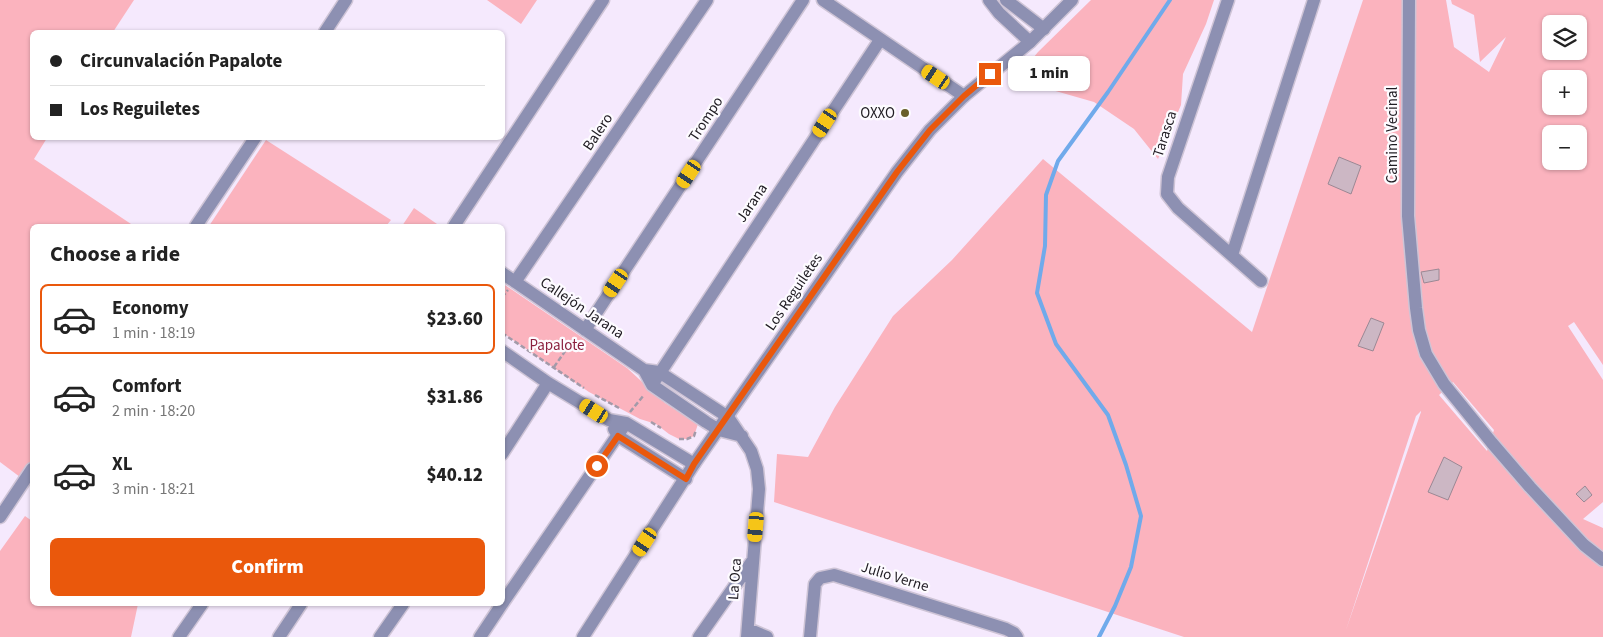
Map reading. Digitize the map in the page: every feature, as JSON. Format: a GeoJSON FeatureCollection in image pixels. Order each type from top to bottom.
{"type":"FeatureCollection","features":[{"type":"Feature","properties":{"kind":"street"},"geometry":{"type":"LineString","coordinates":[[326,30],[346,0]]}},
{"type":"Feature","properties":{"kind":"street"},"geometry":{"type":"LineString","coordinates":[[455,224],[603,0]]}},
{"type":"Feature","properties":{"kind":"street","name":"Balero"},"geometry":{"type":"LineString","coordinates":[[509,285],[707,0]]}},
{"type":"Feature","properties":{"kind":"street","name":"Trompo"},"geometry":{"type":"LineString","coordinates":[[585,330],[803,0]]}},
{"type":"Feature","properties":{"kind":"street"},"geometry":{"type":"LineString","coordinates":[[823,0],[964,96]]}},
{"type":"Feature","properties":{"kind":"street"},"geometry":{"type":"LineString","coordinates":[[989,0],[999,13],[1030,42]]}},
{"type":"Feature","properties":{"kind":"street"},"geometry":{"type":"LineString","coordinates":[[999,13],[1007,0],[1044,29]]}},
{"type":"Feature","properties":{"kind":"street","name":"Los Reguiletes"},"geometry":{"type":"LineString","coordinates":[[584,637],[694,464],[897,172],[930,130],[964,96],[1030,42],[1072,0]]}},
{"type":"Feature","properties":{"kind":"street","name":"Tarasca"},"geometry":{"type":"LineString","coordinates":[[1228,0],[1168,177],[1167,194],[1178,208],[1261,281]]}},
{"type":"Feature","properties":{"kind":"street"},"geometry":{"type":"LineString","coordinates":[[1232,255],[1314,0]]}},
{"type":"Feature","properties":{"kind":"street","name":"Camino Vecinal"},"geometry":{"type":"LineString","coordinates":[[1410,0],[1408,216],[1419,330],[1426,354],[1444,384],[1530,488],[1584,544],[1603,560]]}},
{"type":"Feature","properties":{"kind":"street","name":"Jarana"},"geometry":{"type":"LineString","coordinates":[[652,384],[880,40]]}},
{"type":"Feature","properties":{"kind":"street"},"geometry":{"type":"LineString","coordinates":[[197,224],[254,140]]}},
{"type":"Feature","properties":{"kind":"street","name":"Callejón Jarana"},"geometry":{"type":"LineString","coordinates":[[509,285],[585,330],[644,370],[652,384],[719,430]]}},
{"type":"Feature","properties":{"kind":"street"},"geometry":{"type":"LineString","coordinates":[[505,353],[548,383],[609,420],[618,436],[686,479]]}},
{"type":"Feature","properties":{"kind":"street","name":"Callejón Jarana"},"geometry":{"type":"LineString","coordinates":[[644,370],[659,372],[728,417]]}},
{"type":"Feature","properties":{"kind":"street"},"geometry":{"type":"LineString","coordinates":[[505,449],[548,383]]}},
{"type":"Feature","properties":{"kind":"street","name":"La Oca"},"geometry":{"type":"LineString","coordinates":[[728,417],[751,451],[759,489],[748,633]]}},
{"type":"Feature","properties":{"kind":"street"},"geometry":{"type":"LineString","coordinates":[[609,420],[630,418],[694,464]]}},
{"type":"Feature","properties":{"kind":"street"},"geometry":{"type":"LineString","coordinates":[[505,600],[630,418]]}},
{"type":"Feature","properties":{"kind":"street"},"geometry":{"type":"LineString","coordinates":[[719,430],[742,436]]}},
{"type":"Feature","properties":{"kind":"street"},"geometry":{"type":"LineString","coordinates":[[0,517],[30,472]]}},
{"type":"Feature","properties":{"kind":"street"},"geometry":{"type":"LineString","coordinates":[[699,637],[753,560]]}},
{"type":"Feature","properties":{"kind":"street","name":"Julio Verne"},"geometry":{"type":"LineString","coordinates":[[810,637],[815,584],[826,575],[834,575],[1006,629],[1017,637]]}},
{"type":"Feature","properties":{"kind":"street"},"geometry":{"type":"LineString","coordinates":[[179,637],[201,606]]}},
{"type":"Feature","properties":{"kind":"street"},"geometry":{"type":"LineString","coordinates":[[279,637],[301,606]]}},
{"type":"Feature","properties":{"kind":"street"},"geometry":{"type":"LineString","coordinates":[[380,637],[402,606]]}},
{"type":"Feature","properties":{"kind":"street"},"geometry":{"type":"LineString","coordinates":[[480,637],[501,606]]}},
{"type":"Feature","properties":{"kind":"street"},"geometry":{"type":"LineString","coordinates":[[748,633],[767,637]]}},
{"type":"Feature","properties":{"kind":"path"},"geometry":{"type":"LineString","coordinates":[[548,383],[554,368],[576,334],[585,330]]}},
{"type":"Feature","properties":{"kind":"path"},"geometry":{"type":"LineString","coordinates":[[505,335],[630,418],[652,384]]}},
{"type":"Feature","properties":{"kind":"path"},"geometry":{"type":"LineString","coordinates":[[648,421],[662,429]]}},
{"type":"Feature","properties":{"kind":"path"},"geometry":{"type":"LineString","coordinates":[[674,437],[687,439],[694,436],[698,424]]}},
{"type":"Feature","properties":{"kind":"green space"},"geometry":{"type":"Polygon","coordinates":[[[0,0],[134,0],[114,30],[30,30],[30,140],[46,140],[34,159],[131,224],[30,224],[30,484],[0,462],[0,0]]]}},
{"type":"Feature","properties":{"kind":"green space"},"geometry":{"type":"Polygon","coordinates":[[[487,0],[537,0],[521,24],[487,0]]]}},
{"type":"Feature","properties":{"kind":"green space"},"geometry":{"type":"Polygon","coordinates":[[[1091,0],[1214,0],[1206,24],[1183,74],[1181,105],[1158,159],[1134,129],[1094,102],[1031,84],[1019,75],[1038,52],[1091,0]]]}},
{"type":"Feature","properties":{"kind":"green space"},"geometry":{"type":"Polygon","coordinates":[[[1363,0],[1446,0],[1454,47],[1489,72],[1506,37],[1480,62],[1474,15],[1452,4],[1451,0],[1603,0],[1603,365],[1574,322],[1568,326],[1603,380],[1603,502],[1583,519],[1603,528],[1603,637],[1184,637],[774,502],[777,454],[808,457],[835,407],[893,316],[952,260],[1043,159],[1252,332],[1363,0]],[[1453,382],[1439,395],[1487,451],[1494,430],[1453,382]],[[1421,411],[1416,416],[1346,630],[1421,411]]]}},
{"type":"Feature","properties":{"kind":"green space"},"geometry":{"type":"Polygon","coordinates":[[[266,140],[391,220],[388,224],[210,224],[266,140]]]}},
{"type":"Feature","properties":{"kind":"green space"},"geometry":{"type":"Polygon","coordinates":[[[414,208],[437,224],[403,224],[414,208]]]}},
{"type":"Feature","properties":{"kind":"green space","name":"Papalote"},"geometry":{"type":"Polygon","coordinates":[[[505,285],[627,368],[665,403],[698,424],[694,436],[687,439],[679,439],[656,424],[640,419],[589,392],[505,334],[505,285]]]}},
{"type":"Feature","properties":{"kind":"green space"},"geometry":{"type":"Polygon","coordinates":[[[25,516],[30,520],[30,606],[138,606],[131,637],[0,637],[0,551],[25,516]]]}},
{"type":"Feature","properties":{"kind":"building"},"geometry":{"type":"Polygon","coordinates":[[[1339,157],[1361,166],[1351,194],[1328,184],[1339,157]]]}},
{"type":"Feature","properties":{"kind":"building"},"geometry":{"type":"Polygon","coordinates":[[[1439,269],[1439,280],[1424,283],[1421,272],[1439,269]]]}},
{"type":"Feature","properties":{"kind":"building"},"geometry":{"type":"Polygon","coordinates":[[[1371,318],[1384,323],[1373,351],[1358,346],[1371,318]]]}},
{"type":"Feature","properties":{"kind":"building"},"geometry":{"type":"Polygon","coordinates":[[[1444,457],[1462,467],[1448,500],[1428,492],[1444,457]]]}},
{"type":"Feature","properties":{"kind":"building"},"geometry":{"type":"Polygon","coordinates":[[[1585,486],[1592,495],[1584,502],[1576,494],[1585,486]]]}},
{"type":"Feature","properties":{"kind":"waterway"},"geometry":{"type":"LineString","coordinates":[[1099,637],[1115,606],[1131,567],[1141,516],[1126,465],[1108,415],[1056,344],[1037,293],[1045,246],[1046,195],[1058,161],[1108,92],[1170,0]]}},
{"type":"Feature","properties":{"kind":"place","name":"OXXO"},"geometry":{"type":"Point","coordinates":[905,113]}},
{"type":"Feature","properties":{"kind":"route"},"geometry":{"type":"LineString","coordinates":[[597,466],[618,436],[686,479],[694,464],[897,172],[930,130],[964,96],[990,74]]}}]}
